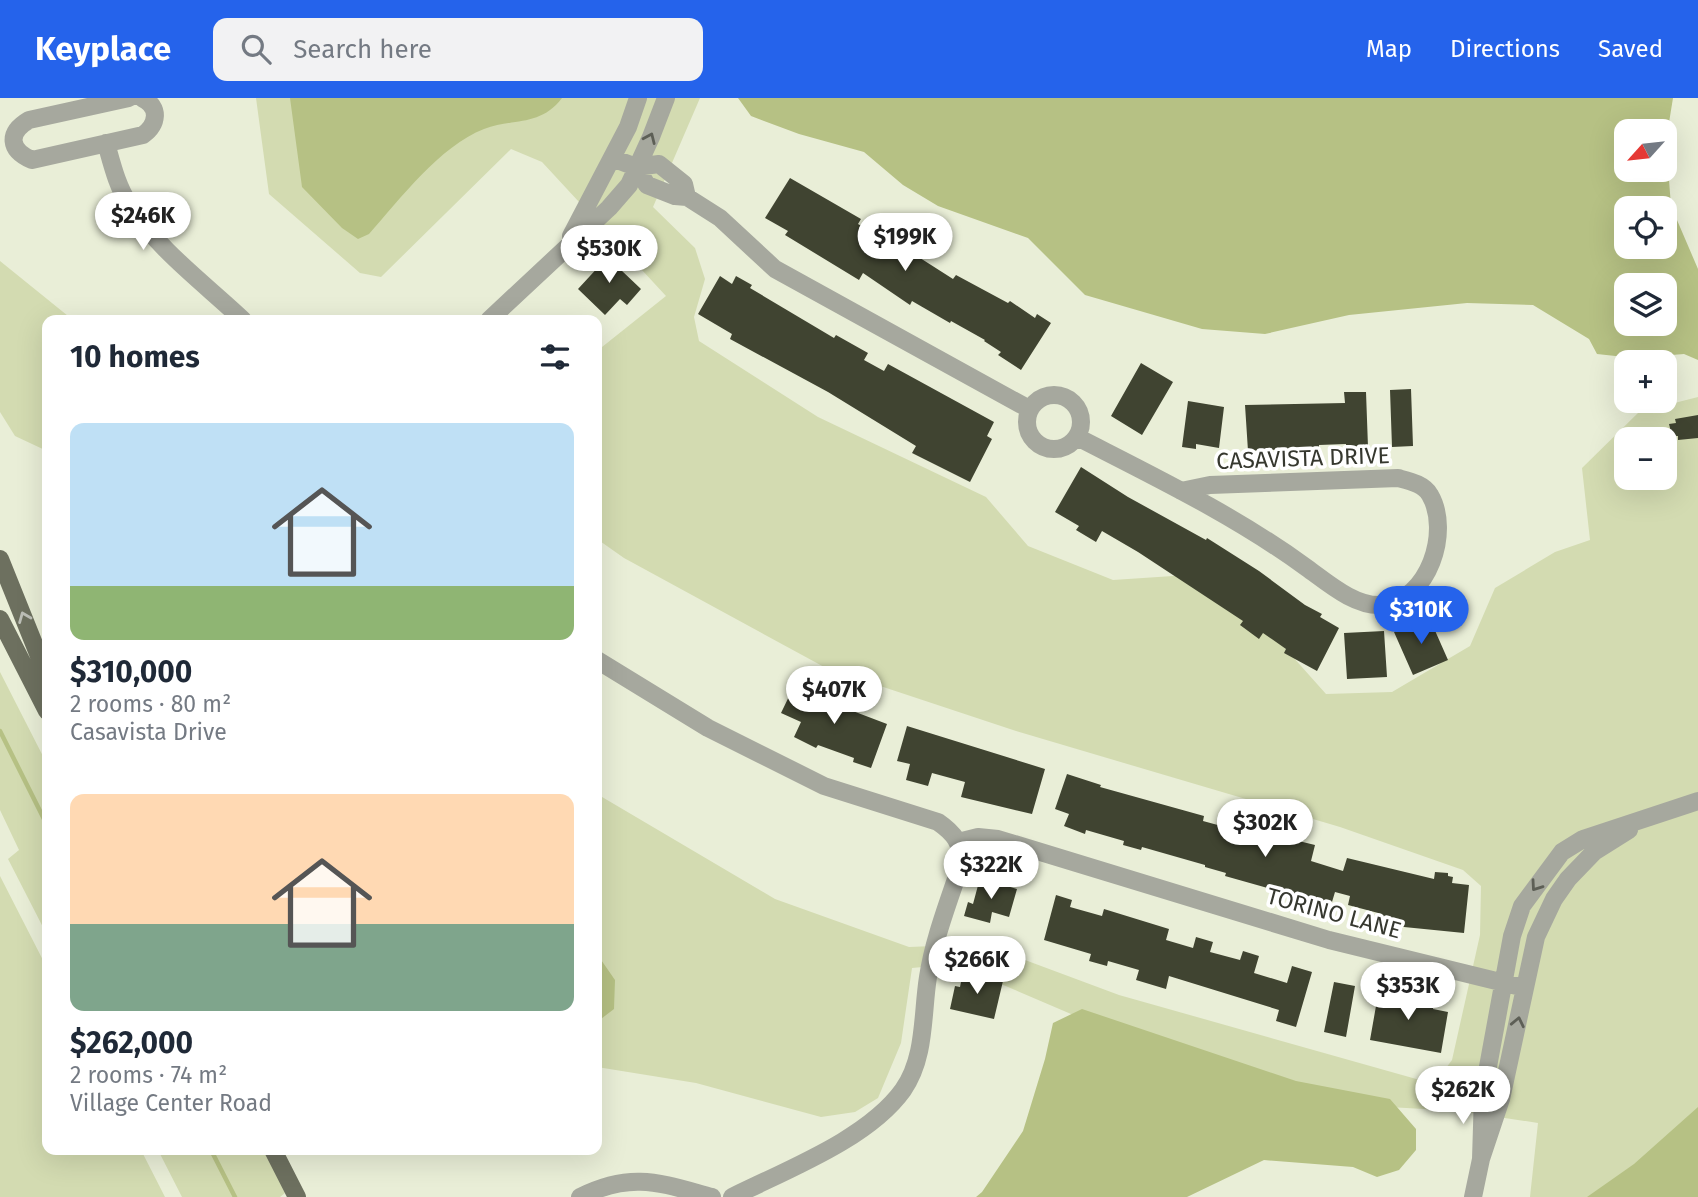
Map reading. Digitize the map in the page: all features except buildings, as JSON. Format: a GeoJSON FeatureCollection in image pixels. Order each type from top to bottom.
{"type":"FeatureCollection","features":[{"type":"Feature","properties":{"kind":"main road"},"geometry":{"type":"LineString","coordinates":[[0,559],[42,664]]}},
{"type":"Feature","properties":{"kind":"main road"},"geometry":{"type":"LineString","coordinates":[[0,619],[42,701]]}},
{"type":"Feature","properties":{"kind":"main road"},"geometry":{"type":"LineString","coordinates":[[276,1155],[297,1197]]}},
{"type":"Feature","properties":{"kind":"street"},"geometry":{"type":"LineString","coordinates":[[129,98],[29,120],[19,125],[13,133],[14,145],[20,155],[32,160],[143,135],[151,129],[156,119],[149,101],[142,98]]}},
{"type":"Feature","properties":{"kind":"street"},"geometry":{"type":"LineString","coordinates":[[564,248],[628,127],[638,98]]}},
{"type":"Feature","properties":{"kind":"street"},"geometry":{"type":"LineString","coordinates":[[494,315],[610,208],[628,185],[666,98]]}},
{"type":"Feature","properties":{"kind":"street"},"geometry":{"type":"LineString","coordinates":[[106,144],[115,176],[129,204],[157,239],[238,315]]}},
{"type":"Feature","properties":{"kind":"street"},"geometry":{"type":"LineString","coordinates":[[612,158],[636,167],[647,185],[675,196],[687,197],[720,218],[775,269],[1030,409]]}},
{"type":"Feature","properties":{"kind":"street"},"geometry":{"type":"LineString","coordinates":[[1060,395],[1068,398],[1080,411],[1082,420],[1077,437],[1070,444],[1053,449],[1036,443],[1027,427],[1030,409],[1042,397],[1060,395]]}},
{"type":"Feature","properties":{"kind":"street","name":"CASAVISTA DRIVE"},"geometry":{"type":"LineString","coordinates":[[1077,437],[1181,491],[1287,553],[1343,593],[1381,605],[1395,601],[1415,589],[1429,572],[1437,546],[1436,517],[1430,494],[1417,484],[1398,478],[1210,485],[1181,491]]}},
{"type":"Feature","properties":{"kind":"street"},"geometry":{"type":"LineString","coordinates":[[602,663],[720,733],[824,786],[937,822],[953,832],[962,849],[961,864],[933,953],[917,1063],[903,1090],[882,1112],[852,1136],[733,1197]]}},
{"type":"Feature","properties":{"kind":"street"},"geometry":{"type":"LineString","coordinates":[[1473,1197],[1480,1159],[1483,1094],[1512,936],[1522,906],[1562,852],[1583,839],[1698,801]]}},
{"type":"Feature","properties":{"kind":"street"},"geometry":{"type":"LineString","coordinates":[[1480,1159],[1501,1099],[1536,937],[1554,899],[1568,879],[1594,852],[1653,814]]}},
{"type":"Feature","properties":{"kind":"street","name":"TORINO LANE"},"geometry":{"type":"LineString","coordinates":[[958,842],[978,837],[998,839],[1329,940],[1525,988]]}},
{"type":"Feature","properties":{"kind":"street"},"geometry":{"type":"LineString","coordinates":[[580,1197],[617,1183],[645,1180],[712,1197]]}},
{"type":"Feature","properties":{"kind":"shaded area"},"geometry":{"type":"Polygon","coordinates":[[[256,98],[700,98],[653,207],[695,248],[705,279],[694,317],[699,341],[818,417],[986,497],[1028,546],[1113,580],[1218,573],[1326,694],[1392,692],[1470,646],[1495,588],[1555,552],[1590,540],[1582,468],[1614,437],[1614,490],[1677,490],[1677,427],[1624,427],[1638,413],[1677,413],[1677,402],[1698,397],[1698,1197],[1530,1197],[1538,1123],[1459,1111],[1318,1103],[1220,1060],[1071,1014],[954,964],[912,968],[901,1043],[878,1098],[855,1112],[821,1117],[696,1083],[602,1068],[602,797],[775,899],[909,947],[958,945],[1025,960],[1119,995],[1434,1084],[1452,1060],[1480,935],[1481,886],[1463,870],[1340,827],[1016,731],[826,668],[624,558],[602,543],[602,347],[666,296],[542,162],[511,149],[381,277],[360,273],[269,194],[256,98]]]}},
{"type":"Feature","properties":{"kind":"shaded area"},"geometry":{"type":"Polygon","coordinates":[[[290,98],[562,98],[545,114],[484,129],[452,148],[436,160],[407,190],[369,234],[358,239],[342,228],[302,187],[290,98]]]}},
{"type":"Feature","properties":{"kind":"shaded area"},"geometry":{"type":"Polygon","coordinates":[[[738,98],[1673,98],[1670,119],[1614,119],[1614,182],[1669,182],[1670,196],[1614,196],[1614,259],[1677,259],[1677,220],[1698,269],[1698,360],[1684,354],[1677,355],[1677,350],[1614,350],[1614,356],[1597,354],[1589,339],[1533,305],[1467,303],[1349,315],[1265,334],[1202,329],[1085,295],[1028,238],[938,206],[903,185],[864,152],[799,134],[751,116],[738,98]]]}},
{"type":"Feature","properties":{"kind":"shaded area"},"geometry":{"type":"Polygon","coordinates":[[[0,261],[67,315],[42,315],[42,449],[15,436],[0,412],[0,261]]]}},
{"type":"Feature","properties":{"kind":"shaded area"},"geometry":{"type":"Polygon","coordinates":[[[0,672],[42,754],[42,925],[8,859],[19,850],[0,810],[0,672]]]}},
{"type":"Feature","properties":{"kind":"shaded area"},"geometry":{"type":"Polygon","coordinates":[[[0,876],[42,958],[42,1155],[144,1155],[165,1197],[0,1197],[0,876]]]}},
{"type":"Feature","properties":{"kind":"shaded area"},"geometry":{"type":"Polygon","coordinates":[[[602,961],[615,980],[614,1009],[602,1018],[602,961]]]}},
{"type":"Feature","properties":{"kind":"shaded area"},"geometry":{"type":"Polygon","coordinates":[[[1082,1009],[1296,1081],[1390,1099],[1416,1129],[1416,1150],[1399,1170],[1377,1177],[1353,1167],[1264,1160],[1187,1197],[976,1197],[1023,1131],[1053,1023],[1082,1009]]]}},
{"type":"Feature","properties":{"kind":"shaded area"},"geometry":{"type":"Polygon","coordinates":[[[1698,1107],[1698,1197],[1587,1197],[1634,1164],[1698,1107]]]}},
{"type":"Feature","properties":{"kind":"shaded area"},"geometry":{"type":"Polygon","coordinates":[[[161,1155],[266,1155],[285,1193],[280,1197],[182,1197],[161,1155]]]}},
{"type":"Feature","properties":{"kind":"waterway"},"geometry":{"type":"LineString","coordinates":[[0,731],[42,815]]}},
{"type":"Feature","properties":{"kind":"waterway"},"geometry":{"type":"LineString","coordinates":[[214,1155],[235,1197]]}}]}
